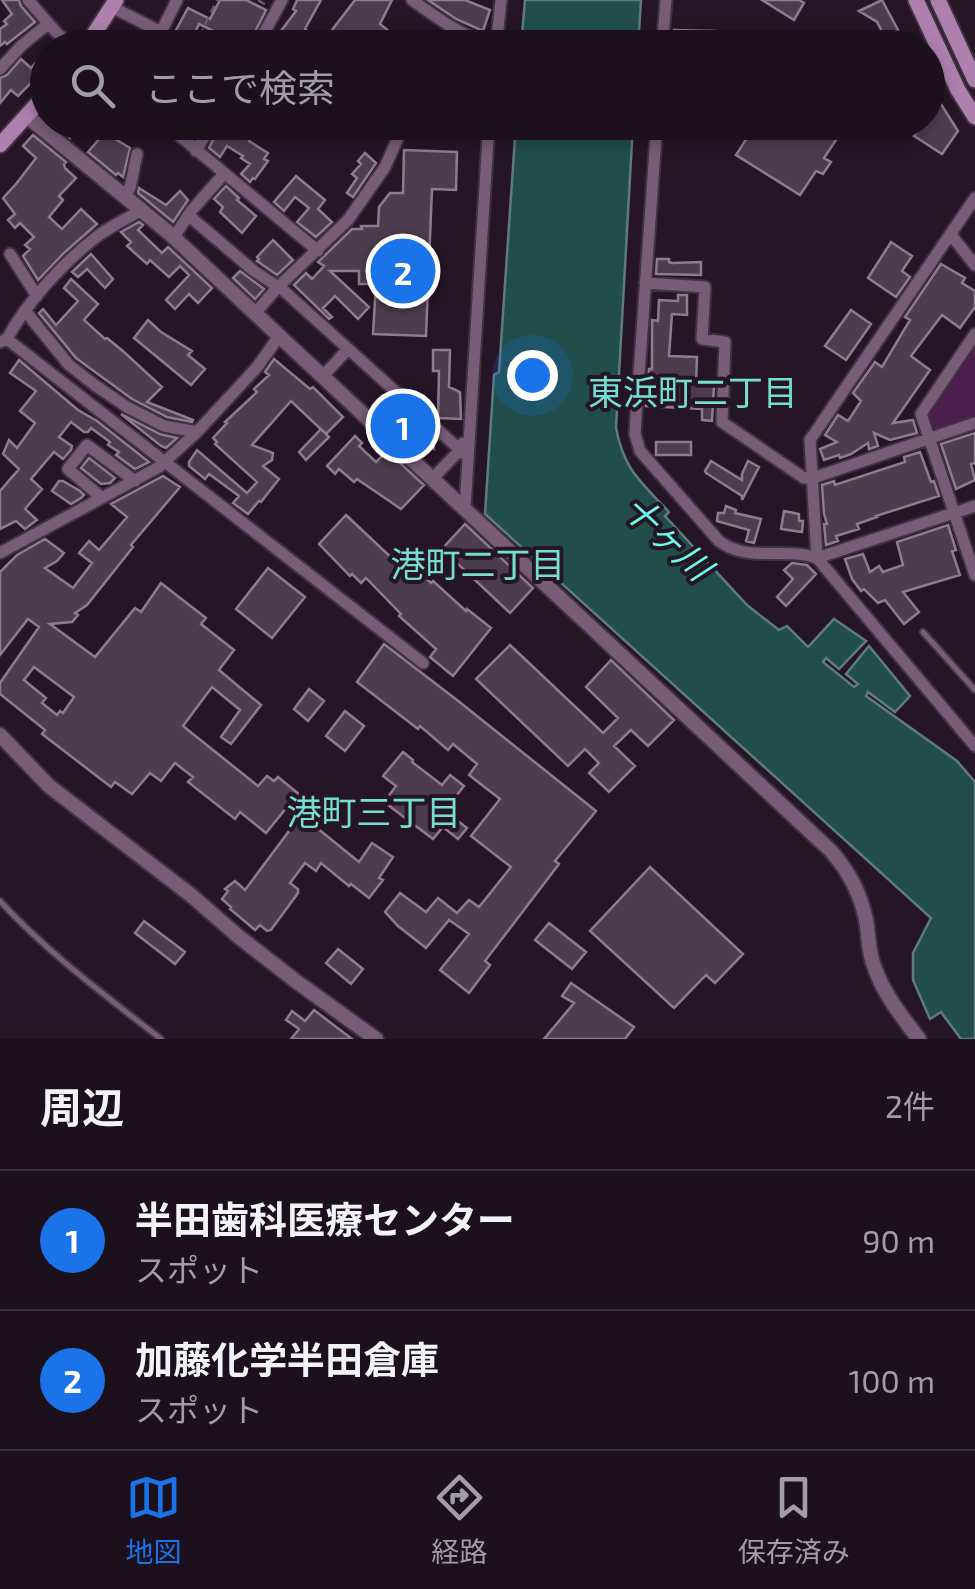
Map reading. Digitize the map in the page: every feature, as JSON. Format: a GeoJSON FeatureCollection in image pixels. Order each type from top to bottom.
{"type":"FeatureCollection","features":[{"type":"Feature","properties":{"kind":"main road"},"geometry":{"type":"LineString","coordinates":[[916,0],[930,30]]}},
{"type":"Feature","properties":{"kind":"main road"},"geometry":{"type":"LineString","coordinates":[[938,0],[975,80]]}},
{"type":"Feature","properties":{"kind":"main road"},"geometry":{"type":"LineString","coordinates":[[97,30],[114,4]]}},
{"type":"Feature","properties":{"kind":"main road"},"geometry":{"type":"LineString","coordinates":[[945,62],[975,117]]}},
{"type":"Feature","properties":{"kind":"main road"},"geometry":{"type":"LineString","coordinates":[[0,145],[30,114]]}},
{"type":"Feature","properties":{"kind":"street"},"geometry":{"type":"LineString","coordinates":[[28,0],[54,30]]}},
{"type":"Feature","properties":{"kind":"street"},"geometry":{"type":"LineString","coordinates":[[162,30],[178,0]]}},
{"type":"Feature","properties":{"kind":"street"},"geometry":{"type":"LineString","coordinates":[[266,30],[282,0]]}},
{"type":"Feature","properties":{"kind":"street"},"geometry":{"type":"LineString","coordinates":[[412,0],[459,30]]}},
{"type":"Feature","properties":{"kind":"street"},"geometry":{"type":"LineString","coordinates":[[497,30],[500,0]]}},
{"type":"Feature","properties":{"kind":"street"},"geometry":{"type":"LineString","coordinates":[[664,30],[666,0]]}},
{"type":"Feature","properties":{"kind":"street"},"geometry":{"type":"LineString","coordinates":[[114,4],[158,30]]}},
{"type":"Feature","properties":{"kind":"street"},"geometry":{"type":"LineString","coordinates":[[41,30],[48,24]]}},
{"type":"Feature","properties":{"kind":"street"},"geometry":{"type":"LineString","coordinates":[[0,69],[30,39]]}},
{"type":"Feature","properties":{"kind":"street"},"geometry":{"type":"LineString","coordinates":[[57,140],[174,237],[832,850],[860,895],[875,972],[919,1039]]}},
{"type":"Feature","properties":{"kind":"street"},"geometry":{"type":"LineString","coordinates":[[183,140],[318,251]]}},
{"type":"Feature","properties":{"kind":"street"},"geometry":{"type":"LineString","coordinates":[[196,151],[202,140]]}},
{"type":"Feature","properties":{"kind":"street"},"geometry":{"type":"LineString","coordinates":[[255,313],[348,220],[385,167],[397,140]]}},
{"type":"Feature","properties":{"kind":"street"},"geometry":{"type":"LineString","coordinates":[[465,508],[464,454],[470,426],[488,140]]}},
{"type":"Feature","properties":{"kind":"street"},"geometry":{"type":"LineString","coordinates":[[656,140],[636,416],[640,451],[730,549],[816,558],[975,746]]}},
{"type":"Feature","properties":{"kind":"street"},"geometry":{"type":"LineString","coordinates":[[123,194],[130,188],[137,154]]}},
{"type":"Feature","properties":{"kind":"street"},"geometry":{"type":"LineString","coordinates":[[174,237],[188,214],[224,174]]}},
{"type":"Feature","properties":{"kind":"street"},"geometry":{"type":"LineString","coordinates":[[816,558],[810,440],[975,198]]}},
{"type":"Feature","properties":{"kind":"street"},"geometry":{"type":"LineString","coordinates":[[142,210],[95,238],[37,296],[4,340],[167,461],[423,663]]}},
{"type":"Feature","properties":{"kind":"street"},"geometry":{"type":"LineString","coordinates":[[188,214],[254,271],[278,286],[464,454]]}},
{"type":"Feature","properties":{"kind":"street"},"geometry":{"type":"LineString","coordinates":[[951,235],[975,265]]}},
{"type":"Feature","properties":{"kind":"street"},"geometry":{"type":"LineString","coordinates":[[10,254],[37,296]]}},
{"type":"Feature","properties":{"kind":"street"},"geometry":{"type":"LineString","coordinates":[[645,283],[705,287],[702,339],[725,342],[722,422],[804,478],[975,423]]}},
{"type":"Feature","properties":{"kind":"street"},"geometry":{"type":"LineString","coordinates":[[26,312],[69,365],[96,386],[164,426],[197,432]]}},
{"type":"Feature","properties":{"kind":"street"},"geometry":{"type":"LineString","coordinates":[[975,334],[921,414],[975,575]]}},
{"type":"Feature","properties":{"kind":"street"},"geometry":{"type":"LineString","coordinates":[[0,552],[167,461],[258,366],[279,336]]}},
{"type":"Feature","properties":{"kind":"street"},"geometry":{"type":"LineString","coordinates":[[323,376],[348,349]]}},
{"type":"Feature","properties":{"kind":"street"},"geometry":{"type":"LineString","coordinates":[[102,498],[68,469],[87,444],[135,480]]}},
{"type":"Feature","properties":{"kind":"street"},"geometry":{"type":"LineString","coordinates":[[433,478],[464,454]]}},
{"type":"Feature","properties":{"kind":"street"},"geometry":{"type":"LineString","coordinates":[[816,558],[975,506]]}},
{"type":"Feature","properties":{"kind":"street"},"geometry":{"type":"LineString","coordinates":[[0,735],[48,786],[297,982],[376,1039]]}},
{"type":"Feature","properties":{"kind":"lane"},"geometry":{"type":"LineString","coordinates":[[923,632],[975,690]]}},
{"type":"Feature","properties":{"kind":"lane"},"geometry":{"type":"LineString","coordinates":[[0,901],[24,927],[161,1039]]}},
{"type":"Feature","properties":{"kind":"path"},"geometry":{"type":"LineString","coordinates":[[203,30],[218,0]]}},
{"type":"Feature","properties":{"kind":"shaded area"},"geometry":{"type":"Polygon","coordinates":[[[975,344],[975,419],[936,432],[931,429],[928,411],[975,344]]]}},
{"type":"Feature","properties":{"kind":"water"},"geometry":{"type":"Polygon","coordinates":[[[525,0],[641,0],[639,30],[522,30],[525,0]]]}},
{"type":"Feature","properties":{"kind":"water","name":"十ヶ川"},"geometry":{"type":"Polygon","coordinates":[[[515,140],[632,140],[616,428],[624,455],[635,474],[669,512],[665,516],[747,605],[779,630],[787,626],[808,647],[834,619],[866,641],[839,669],[826,658],[823,662],[854,687],[858,684],[846,674],[869,646],[910,696],[895,712],[868,692],[866,696],[957,761],[975,782],[975,1039],[961,1039],[941,1012],[930,1019],[913,980],[913,953],[931,918],[485,514],[494,375],[499,372],[515,140]]]}},
{"type":"Feature","properties":{"kind":"building"},"geometry":{"type":"Polygon","coordinates":[[[2,0],[19,0],[35,22],[0,46],[0,29],[12,14],[2,0]]]}},
{"type":"Feature","properties":{"kind":"building"},"geometry":{"type":"Polygon","coordinates":[[[220,0],[246,0],[266,10],[256,30],[211,30],[199,24],[196,30],[176,30],[188,8],[210,19],[220,0]]]}},
{"type":"Feature","properties":{"kind":"building"},"geometry":{"type":"Polygon","coordinates":[[[297,0],[321,0],[306,30],[282,30],[296,11],[293,9],[297,0]]]}},
{"type":"Feature","properties":{"kind":"building"},"geometry":{"type":"Polygon","coordinates":[[[355,0],[392,0],[380,24],[388,30],[332,30],[355,0]]]}},
{"type":"Feature","properties":{"kind":"building"},"geometry":{"type":"Polygon","coordinates":[[[428,0],[465,0],[490,10],[483,30],[456,19],[428,0]]]}},
{"type":"Feature","properties":{"kind":"building"},"geometry":{"type":"Polygon","coordinates":[[[762,0],[799,0],[804,3],[794,20],[762,0]]]}},
{"type":"Feature","properties":{"kind":"building"},"geometry":{"type":"Polygon","coordinates":[[[882,0],[898,30],[881,30],[877,22],[859,11],[882,0]]]}},
{"type":"Feature","properties":{"kind":"building"},"geometry":{"type":"Polygon","coordinates":[[[21,59],[30,67],[30,84],[18,96],[11,90],[0,103],[0,78],[21,59]]]}},
{"type":"Feature","properties":{"kind":"building"},"geometry":{"type":"Polygon","coordinates":[[[945,110],[958,131],[942,154],[920,140],[945,140],[945,110]]]}},
{"type":"Feature","properties":{"kind":"building"},"geometry":{"type":"Polygon","coordinates":[[[30,138],[39,140],[66,162],[65,168],[76,178],[59,196],[63,200],[49,217],[62,229],[81,209],[97,224],[38,280],[23,256],[30,249],[25,245],[34,237],[20,223],[15,228],[8,220],[15,214],[3,198],[36,158],[23,146],[30,138]]]}},
{"type":"Feature","properties":{"kind":"building"},"geometry":{"type":"Polygon","coordinates":[[[98,140],[117,140],[130,148],[123,177],[116,175],[88,152],[98,140]]]}},
{"type":"Feature","properties":{"kind":"building"},"geometry":{"type":"Polygon","coordinates":[[[213,140],[250,140],[268,153],[264,159],[268,161],[250,182],[241,174],[250,164],[243,156],[227,146],[220,157],[209,148],[213,140]]]}},
{"type":"Feature","properties":{"kind":"building"},"geometry":{"type":"Polygon","coordinates":[[[746,140],[836,140],[824,158],[831,162],[823,174],[816,171],[800,195],[736,155],[746,140]]]}},
{"type":"Feature","properties":{"kind":"building"},"geometry":{"type":"Polygon","coordinates":[[[404,150],[457,152],[456,190],[432,189],[426,336],[373,334],[376,284],[359,284],[359,271],[330,271],[369,307],[358,319],[335,296],[323,308],[332,317],[329,319],[294,285],[306,273],[312,279],[324,266],[318,262],[352,229],[378,226],[379,207],[390,193],[403,193],[404,150]]]}},
{"type":"Feature","properties":{"kind":"building"},"geometry":{"type":"Polygon","coordinates":[[[365,153],[376,163],[353,197],[347,193],[357,178],[352,174],[365,153]]]}},
{"type":"Feature","properties":{"kind":"building"},"geometry":{"type":"Polygon","coordinates":[[[296,176],[325,200],[318,209],[332,222],[316,237],[297,222],[309,208],[295,197],[284,211],[274,202],[296,176]]]}},
{"type":"Feature","properties":{"kind":"building"},"geometry":{"type":"Polygon","coordinates":[[[226,186],[256,216],[242,233],[220,212],[223,207],[214,199],[226,186]]]}},
{"type":"Feature","properties":{"kind":"building"},"geometry":{"type":"Polygon","coordinates":[[[139,188],[166,205],[180,191],[188,200],[173,222],[138,193],[139,188]]]}},
{"type":"Feature","properties":{"kind":"building"},"geometry":{"type":"Polygon","coordinates":[[[139,222],[143,225],[138,230],[162,253],[168,247],[212,288],[198,303],[189,294],[175,309],[166,300],[189,275],[180,266],[169,277],[127,246],[131,242],[121,232],[139,222]]]}},
{"type":"Feature","properties":{"kind":"building"},"geometry":{"type":"Polygon","coordinates":[[[273,240],[293,260],[277,275],[257,261],[273,240]]]}},
{"type":"Feature","properties":{"kind":"building"},"geometry":{"type":"Polygon","coordinates":[[[891,242],[912,256],[902,271],[910,277],[896,297],[868,278],[891,242]]]}},
{"type":"Feature","properties":{"kind":"building"},"geometry":{"type":"Polygon","coordinates":[[[91,254],[113,279],[105,288],[87,269],[78,277],[72,272],[91,254]]]}},
{"type":"Feature","properties":{"kind":"building"},"geometry":{"type":"Polygon","coordinates":[[[657,259],[701,262],[701,275],[656,274],[657,259]]]}},
{"type":"Feature","properties":{"kind":"building"},"geometry":{"type":"Polygon","coordinates":[[[941,264],[965,278],[962,283],[975,291],[975,307],[960,328],[942,315],[911,356],[930,370],[893,423],[913,420],[917,433],[890,440],[874,433],[878,446],[869,449],[868,443],[851,454],[824,460],[820,449],[837,442],[825,435],[838,415],[848,421],[861,401],[853,393],[875,362],[882,367],[910,320],[905,317],[941,264]]]}},
{"type":"Feature","properties":{"kind":"building"},"geometry":{"type":"Polygon","coordinates":[[[240,271],[264,289],[255,299],[233,278],[240,271]]]}},
{"type":"Feature","properties":{"kind":"building"},"geometry":{"type":"Polygon","coordinates":[[[71,279],[98,304],[84,320],[162,387],[147,402],[192,422],[167,417],[132,399],[76,358],[39,313],[43,309],[56,325],[78,301],[64,288],[71,279]]]}},
{"type":"Feature","properties":{"kind":"building"},"geometry":{"type":"Polygon","coordinates":[[[678,295],[687,295],[687,315],[672,314],[669,356],[697,357],[696,384],[714,385],[712,421],[702,420],[702,409],[646,406],[652,369],[652,320],[658,321],[659,300],[678,301],[678,295]]]}},
{"type":"Feature","properties":{"kind":"building"},"geometry":{"type":"Polygon","coordinates":[[[851,310],[871,324],[846,360],[825,346],[851,310]]]}},
{"type":"Feature","properties":{"kind":"building"},"geometry":{"type":"Polygon","coordinates":[[[148,320],[192,351],[188,355],[205,369],[191,385],[134,338],[148,320]]]}},
{"type":"Feature","properties":{"kind":"building"},"geometry":{"type":"Polygon","coordinates":[[[433,350],[450,350],[449,387],[460,392],[461,419],[438,418],[439,371],[433,371],[433,350]]]}},
{"type":"Feature","properties":{"kind":"building"},"geometry":{"type":"Polygon","coordinates":[[[274,359],[310,389],[313,387],[343,417],[326,434],[291,401],[252,445],[273,453],[272,460],[263,466],[279,479],[248,514],[233,503],[239,496],[209,474],[205,479],[189,462],[197,450],[247,493],[257,482],[213,438],[257,392],[254,389],[269,375],[265,372],[274,359]]]}},
{"type":"Feature","properties":{"kind":"building"},"geometry":{"type":"Polygon","coordinates":[[[19,360],[149,462],[135,469],[91,428],[84,432],[71,422],[59,437],[72,446],[71,450],[63,459],[54,452],[31,479],[42,489],[25,509],[37,520],[25,529],[16,521],[0,529],[0,491],[19,469],[3,454],[9,440],[17,448],[35,423],[20,411],[36,391],[10,373],[19,360]]]}},
{"type":"Feature","properties":{"kind":"building"},"geometry":{"type":"Polygon","coordinates":[[[388,407],[433,443],[434,449],[426,449],[410,434],[407,438],[381,416],[388,407]]]}},
{"type":"Feature","properties":{"kind":"building"},"geometry":{"type":"Polygon","coordinates":[[[121,414],[160,434],[177,438],[166,448],[161,446],[121,414]]]}},
{"type":"Feature","properties":{"kind":"building"},"geometry":{"type":"Polygon","coordinates":[[[321,429],[329,437],[306,460],[299,452],[321,429]]]}},
{"type":"Feature","properties":{"kind":"building"},"geometry":{"type":"Polygon","coordinates":[[[975,433],[975,463],[971,464],[975,480],[956,489],[941,444],[975,433]]]}},
{"type":"Feature","properties":{"kind":"building"},"geometry":{"type":"Polygon","coordinates":[[[355,436],[362,443],[359,446],[376,462],[387,451],[424,485],[401,509],[357,479],[354,482],[339,469],[335,474],[327,466],[355,436]]]}},
{"type":"Feature","properties":{"kind":"building"},"geometry":{"type":"Polygon","coordinates":[[[656,442],[691,442],[691,455],[656,455],[656,442]]]}},
{"type":"Feature","properties":{"kind":"building"},"geometry":{"type":"Polygon","coordinates":[[[920,452],[939,496],[857,524],[859,529],[836,536],[838,541],[826,545],[822,485],[834,481],[835,485],[905,462],[904,457],[920,452]]]}},
{"type":"Feature","properties":{"kind":"building"},"geometry":{"type":"Polygon","coordinates":[[[89,458],[115,478],[101,484],[81,468],[89,458]]]}},
{"type":"Feature","properties":{"kind":"building"},"geometry":{"type":"Polygon","coordinates":[[[711,461],[742,480],[748,461],[759,467],[742,500],[742,496],[706,473],[711,461]]]}},
{"type":"Feature","properties":{"kind":"building"},"geometry":{"type":"Polygon","coordinates":[[[163,476],[180,487],[87,605],[75,613],[78,615],[72,622],[50,624],[95,657],[135,608],[141,612],[161,583],[206,618],[201,624],[234,650],[219,670],[261,705],[231,744],[221,737],[240,710],[212,687],[183,726],[258,786],[267,776],[274,781],[278,777],[305,799],[299,807],[292,801],[266,833],[240,812],[235,819],[188,782],[193,777],[175,763],[161,781],[150,773],[132,794],[115,782],[111,787],[42,734],[45,730],[0,694],[0,683],[39,627],[28,619],[0,655],[0,572],[17,555],[45,539],[64,553],[45,568],[73,588],[92,563],[79,553],[89,541],[99,550],[127,517],[111,504],[163,476]],[[34,667],[24,680],[46,698],[42,703],[57,715],[74,697],[34,667]]]}},
{"type":"Feature","properties":{"kind":"building"},"geometry":{"type":"Polygon","coordinates":[[[59,481],[84,495],[71,504],[52,491],[59,481]]]}},
{"type":"Feature","properties":{"kind":"building"},"geometry":{"type":"Polygon","coordinates":[[[726,506],[735,513],[761,519],[754,543],[746,541],[749,530],[717,521],[718,513],[724,513],[726,506]]]}},
{"type":"Feature","properties":{"kind":"building"},"geometry":{"type":"Polygon","coordinates":[[[784,511],[799,514],[802,532],[781,529],[784,511]]]}},
{"type":"Feature","properties":{"kind":"building"},"geometry":{"type":"Polygon","coordinates":[[[346,515],[397,563],[404,556],[431,583],[491,628],[453,676],[430,657],[436,649],[399,616],[366,578],[361,583],[350,576],[319,544],[346,515]]]}},
{"type":"Feature","properties":{"kind":"building"},"geometry":{"type":"Polygon","coordinates":[[[465,524],[533,588],[510,613],[442,549],[465,524]]]}},
{"type":"Feature","properties":{"kind":"building"},"geometry":{"type":"Polygon","coordinates":[[[948,525],[960,575],[903,592],[919,612],[904,624],[885,600],[878,603],[852,579],[845,559],[863,554],[870,572],[879,566],[883,572],[903,565],[897,542],[948,525]]]}},
{"type":"Feature","properties":{"kind":"building"},"geometry":{"type":"Polygon","coordinates":[[[792,563],[807,565],[816,574],[786,606],[777,597],[793,579],[784,570],[792,563]]]}},
{"type":"Feature","properties":{"kind":"building"},"geometry":{"type":"Polygon","coordinates":[[[268,568],[305,597],[272,638],[236,609],[268,568]]]}},
{"type":"Feature","properties":{"kind":"building"},"geometry":{"type":"Polygon","coordinates":[[[384,644],[596,811],[555,861],[559,864],[485,961],[490,965],[469,993],[440,970],[469,934],[449,920],[426,948],[385,912],[400,893],[426,912],[438,898],[457,913],[469,900],[479,907],[511,867],[471,836],[500,799],[469,775],[477,764],[453,744],[448,750],[357,682],[384,644]]]}},
{"type":"Feature","properties":{"kind":"building"},"geometry":{"type":"Polygon","coordinates":[[[510,645],[603,733],[618,718],[586,687],[611,660],[674,720],[648,746],[631,730],[614,746],[635,766],[609,792],[589,773],[599,763],[585,749],[568,766],[476,679],[510,645]]]}},
{"type":"Feature","properties":{"kind":"building"},"geometry":{"type":"Polygon","coordinates":[[[309,689],[324,701],[308,721],[294,709],[309,689]]]}},
{"type":"Feature","properties":{"kind":"building"},"geometry":{"type":"Polygon","coordinates":[[[345,711],[364,726],[345,751],[326,736],[345,711]]]}},
{"type":"Feature","properties":{"kind":"building"},"geometry":{"type":"Polygon","coordinates":[[[403,752],[442,785],[450,775],[464,786],[449,805],[455,809],[450,815],[467,828],[458,839],[443,827],[433,839],[384,802],[396,786],[383,776],[403,752]]]}},
{"type":"Feature","properties":{"kind":"building"},"geometry":{"type":"Polygon","coordinates":[[[301,815],[359,862],[372,843],[393,857],[369,898],[321,863],[316,871],[305,863],[290,883],[298,893],[271,930],[260,925],[255,930],[222,899],[228,891],[225,889],[235,881],[245,890],[301,815]]]}},
{"type":"Feature","properties":{"kind":"building"},"geometry":{"type":"Polygon","coordinates":[[[650,867],[743,954],[715,983],[706,975],[674,1008],[590,931],[650,867]]]}},
{"type":"Feature","properties":{"kind":"building"},"geometry":{"type":"Polygon","coordinates":[[[144,921],[185,952],[175,964],[135,933],[144,921]]]}},
{"type":"Feature","properties":{"kind":"building"},"geometry":{"type":"Polygon","coordinates":[[[549,923],[586,952],[572,969],[535,940],[549,923]]]}},
{"type":"Feature","properties":{"kind":"building"},"geometry":{"type":"Polygon","coordinates":[[[338,949],[363,969],[351,984],[326,963],[338,949]]]}},
{"type":"Feature","properties":{"kind":"building"},"geometry":{"type":"Polygon","coordinates":[[[571,983],[634,1027],[625,1039],[544,1039],[574,1003],[562,996],[571,983]]]}},
{"type":"Feature","properties":{"kind":"building"},"geometry":{"type":"Polygon","coordinates":[[[314,1010],[352,1039],[291,1039],[299,1029],[286,1020],[292,1011],[305,1021],[314,1010]]]}},
{"type":"Feature","properties":{"kind":"place","name":"加藤化学半田倉庫"},"geometry":{"type":"Point","coordinates":[403,271]}},
{"type":"Feature","properties":{"kind":"place","name":"半田歯科医療センター"},"geometry":{"type":"Point","coordinates":[403,426]}},
{"type":"Feature","properties":{"kind":"district","name":"東浜町二丁目"},"geometry":{"type":"Point","coordinates":[693,393]}},
{"type":"Feature","properties":{"kind":"district","name":"港町二丁目"},"geometry":{"type":"Point","coordinates":[478,565]}},
{"type":"Feature","properties":{"kind":"district","name":"港町三丁目"},"geometry":{"type":"Point","coordinates":[374,813]}}]}
